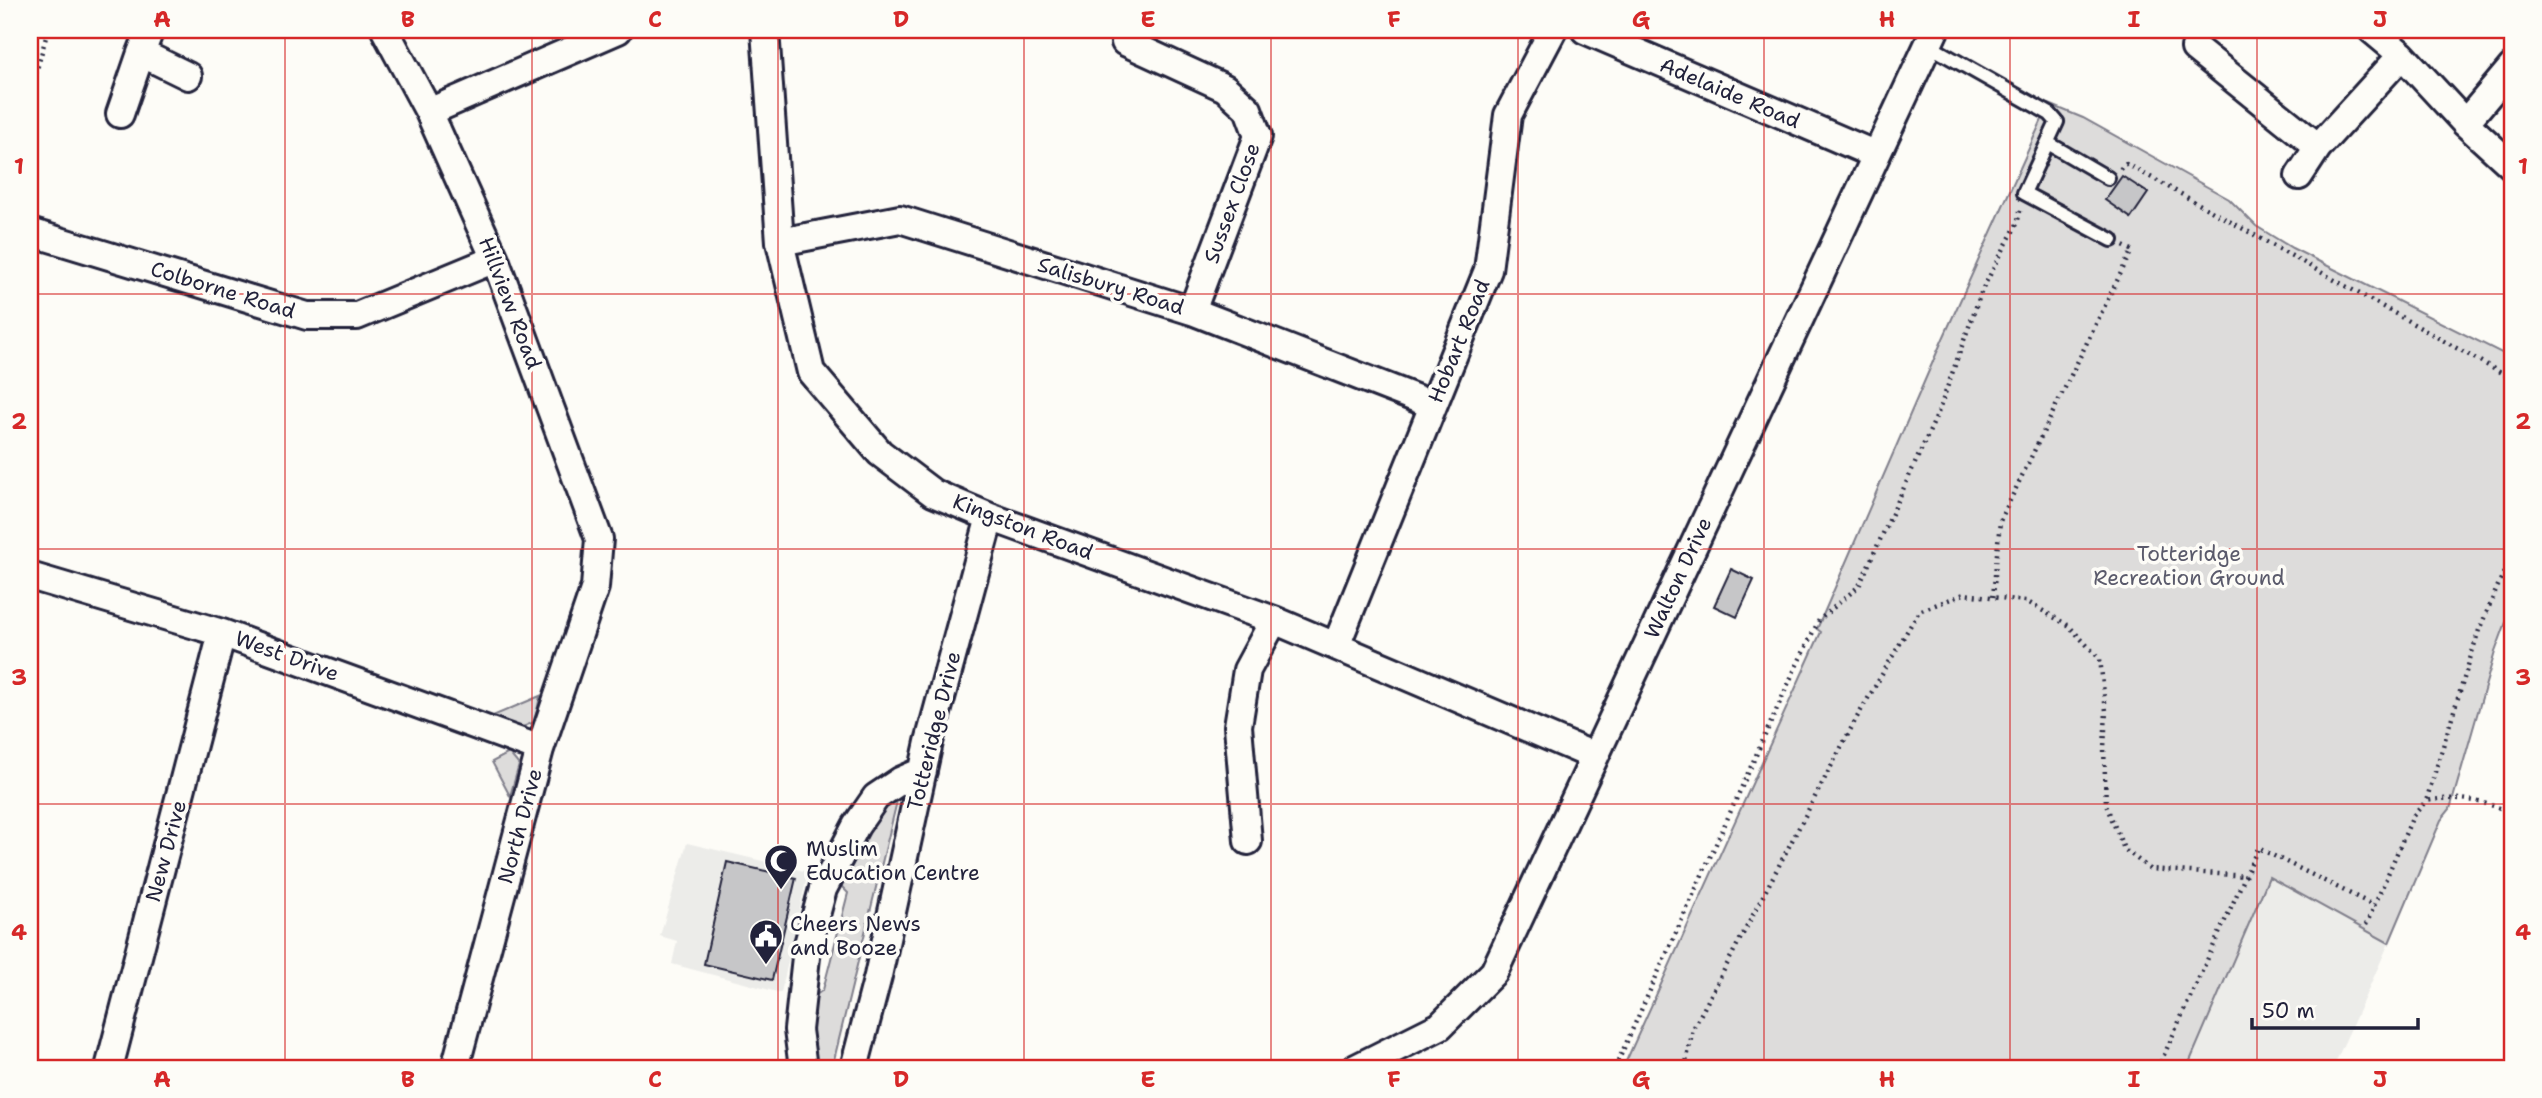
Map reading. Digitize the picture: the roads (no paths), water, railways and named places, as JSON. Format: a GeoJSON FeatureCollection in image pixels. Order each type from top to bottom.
{"type":"FeatureCollection","features":[{"type":"Feature","properties":{"kind":"street","name":"Hillview Road"},"geometry":{"type":"LineString","coordinates":[[386,30],[429,112],[495,259],[599,539],[595,587]]}},
{"type":"Feature","properties":{"kind":"street"},"geometry":{"type":"LineString","coordinates":[[429,112],[618,30]]}},
{"type":"Feature","properties":{"kind":"street","name":"Kingston Road"},"geometry":{"type":"LineString","coordinates":[[765,30],[780,242],[811,372],[880,453],[933,493],[990,517],[1275,620],[1594,756]]}},
{"type":"Feature","properties":{"kind":"street","name":"Hobart Road"},"geometry":{"type":"LineString","coordinates":[[1336,646],[1488,270],[1508,115],[1553,30]]}},
{"type":"Feature","properties":{"kind":"street","name":"Adelaide Road"},"geometry":{"type":"LineString","coordinates":[[1585,30],[1876,155]]}},
{"type":"Feature","properties":{"kind":"street"},"geometry":{"type":"LineString","coordinates":[[2372,30],[2402,55],[2465,124],[2512,166]]}},
{"type":"Feature","properties":{"kind":"street","name":"Walton Drive"},"geometry":{"type":"LineString","coordinates":[[1359,1068],[1440,1026],[1494,972],[1932,37]]}},
{"type":"Feature","properties":{"kind":"street"},"geometry":{"type":"LineString","coordinates":[[120,114],[146,41],[188,76]]}},
{"type":"Feature","properties":{"kind":"street","name":"Sussex Close"},"geometry":{"type":"LineString","coordinates":[[1125,42],[1225,88],[1248,108],[1258,136],[1192,311]]}},
{"type":"Feature","properties":{"kind":"street"},"geometry":{"type":"LineString","coordinates":[[2195,48],[2318,147]]}},
{"type":"Feature","properties":{"kind":"street"},"geometry":{"type":"LineString","coordinates":[[2299,176],[2318,147],[2402,55]]}},
{"type":"Feature","properties":{"kind":"street"},"geometry":{"type":"LineString","coordinates":[[2465,124],[2512,66]]}},
{"type":"Feature","properties":{"kind":"street","name":"Salisbury Road"},"geometry":{"type":"LineString","coordinates":[[780,242],[900,219],[1192,311],[1433,405]]}},
{"type":"Feature","properties":{"kind":"street","name":"Colborne Road"},"geometry":{"type":"LineString","coordinates":[[30,232],[307,316],[357,316],[495,259]]}},
{"type":"Feature","properties":{"kind":"street","name":"Totteridge Drive"},"geometry":{"type":"LineString","coordinates":[[855,1068],[923,771],[990,517]]}},
{"type":"Feature","properties":{"kind":"street","name":"West Drive"},"geometry":{"type":"LineString","coordinates":[[30,576],[222,633],[540,749]]}},
{"type":"Feature","properties":{"kind":"street","name":"North Drive"},"geometry":{"type":"LineString","coordinates":[[456,1068],[540,749],[595,587]]}},
{"type":"Feature","properties":{"kind":"street"},"geometry":{"type":"LineString","coordinates":[[1248,841],[1238,726],[1247,670],[1275,620]]}},
{"type":"Feature","properties":{"kind":"street","name":"New Drive"},"geometry":{"type":"LineString","coordinates":[[109,1068],[222,633]]}},
{"type":"Feature","properties":{"kind":"street"},"geometry":{"type":"LineString","coordinates":[[803,1068],[798,1030],[807,948],[823,889],[856,826],[876,797],[900,781],[923,771]]}},
{"type":"Feature","properties":{"kind":"lane"},"geometry":{"type":"LineString","coordinates":[[1932,37],[2050,114],[2057,122],[2024,193],[2112,240]]}},
{"type":"Feature","properties":{"kind":"lane"},"geometry":{"type":"LineString","coordinates":[[2048,143],[2108,178]]}},
{"type":"Feature","properties":{"kind":"place","name":"Muslim Education Centre"},"geometry":{"type":"Point","coordinates":[781,891]}},
{"type":"Feature","properties":{"kind":"place","name":"Cheers News and Booze"},"geometry":{"type":"Point","coordinates":[766,966]}},
{"type":"Feature","properties":{"kind":"park label","name":"Totteridge Recreation Ground"},"geometry":{"type":"Point","coordinates":[2189,566]}}]}
